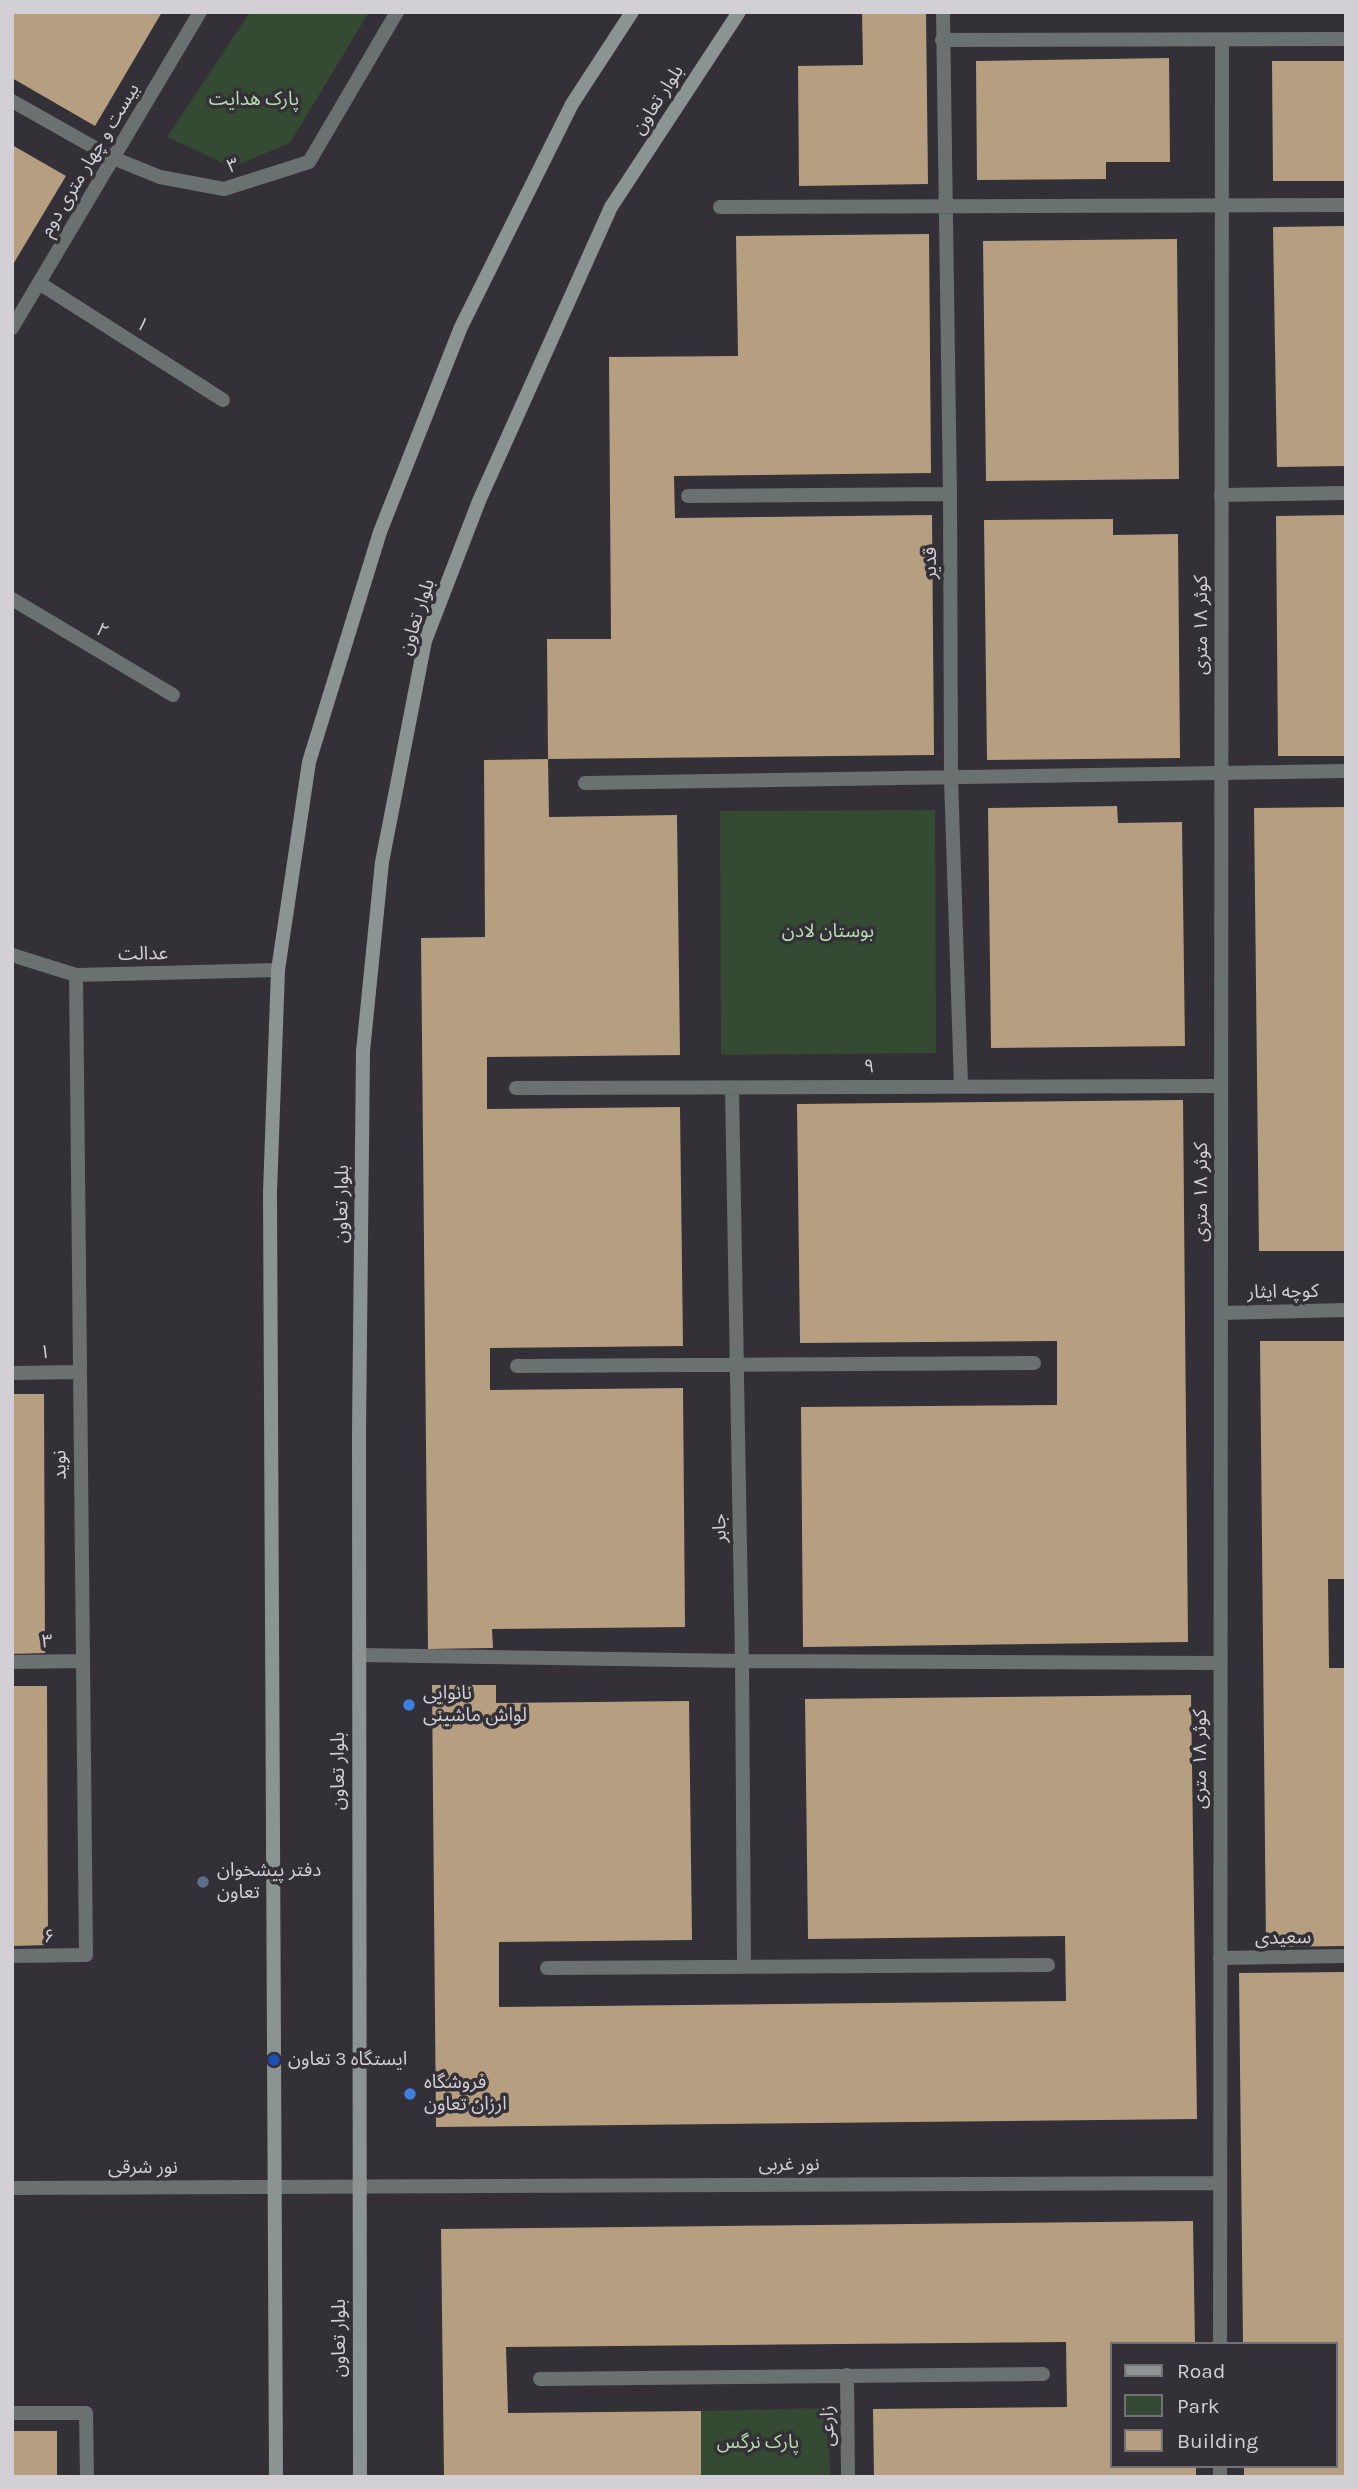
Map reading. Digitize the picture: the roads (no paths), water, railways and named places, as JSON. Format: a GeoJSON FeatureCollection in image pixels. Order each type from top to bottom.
{"type":"FeatureCollection","features":[{"type":"Feature","properties":{"kind":"main road"},"geometry":{"type":"LineString","coordinates":[[276,2477],[271,1192],[278,971],[309,762],[380,532],[461,327],[572,104],[632,12]]}},
{"type":"Feature","properties":{"kind":"main road","name":"بلوار تعاون"},"geometry":{"type":"LineString","coordinates":[[360,2477],[359,1655],[363,1051],[382,862],[425,641],[479,501],[611,207],[739,12]]}},
{"type":"Feature","properties":{"kind":"street","name":"بیست و چهار متری دوم"},"geometry":{"type":"LineString","coordinates":[[12,328],[200,12]]}},
{"type":"Feature","properties":{"kind":"street","name":"۳"},"geometry":{"type":"LineString","coordinates":[[12,101],[113,158],[160,177],[224,189],[309,162],[397,12]]}},
{"type":"Feature","properties":{"kind":"street","name":"قدیر"},"geometry":{"type":"LineString","coordinates":[[943,12],[951,778],[961,1086]]}},
{"type":"Feature","properties":{"kind":"street"},"geometry":{"type":"LineString","coordinates":[[942,40],[1346,39]]}},
{"type":"Feature","properties":{"kind":"street","name":"کوثر ۱۸ متری"},"geometry":{"type":"LineString","coordinates":[[1220,2342],[1222,40]]}},
{"type":"Feature","properties":{"kind":"street"},"geometry":{"type":"LineString","coordinates":[[720,207],[1346,205]]}},
{"type":"Feature","properties":{"kind":"street","name":"۱"},"geometry":{"type":"LineString","coordinates":[[39,282],[223,400]]}},
{"type":"Feature","properties":{"kind":"street"},"geometry":{"type":"LineString","coordinates":[[1221,495],[1346,493]]}},
{"type":"Feature","properties":{"kind":"street"},"geometry":{"type":"LineString","coordinates":[[688,496],[950,494]]}},
{"type":"Feature","properties":{"kind":"street","name":"۲"},"geometry":{"type":"LineString","coordinates":[[12,599],[173,695]]}},
{"type":"Feature","properties":{"kind":"street"},"geometry":{"type":"LineString","coordinates":[[585,783],[1346,771]]}},
{"type":"Feature","properties":{"kind":"street","name":"عدالت"},"geometry":{"type":"LineString","coordinates":[[12,956],[76,975],[278,971]]}},
{"type":"Feature","properties":{"kind":"street","name":"نوید"},"geometry":{"type":"LineString","coordinates":[[76,975],[86,1955]]}},
{"type":"Feature","properties":{"kind":"street","name":"۹"},"geometry":{"type":"LineString","coordinates":[[516,1088],[1221,1086]]}},
{"type":"Feature","properties":{"kind":"street","name":"جابر"},"geometry":{"type":"LineString","coordinates":[[732,1088],[742,1661],[744,1967]]}},
{"type":"Feature","properties":{"kind":"street","name":"کوچه ایثار"},"geometry":{"type":"LineString","coordinates":[[1221,1313],[1346,1310]]}},
{"type":"Feature","properties":{"kind":"street"},"geometry":{"type":"LineString","coordinates":[[517,1366],[1034,1363]]}},
{"type":"Feature","properties":{"kind":"street","name":"۱"},"geometry":{"type":"LineString","coordinates":[[12,1373],[78,1372]]}},
{"type":"Feature","properties":{"kind":"street"},"geometry":{"type":"LineString","coordinates":[[359,1655],[742,1661],[1220,1663]]}},
{"type":"Feature","properties":{"kind":"street","name":"۳"},"geometry":{"type":"LineString","coordinates":[[12,1662],[83,1661]]}},
{"type":"Feature","properties":{"kind":"street","name":"۶"},"geometry":{"type":"LineString","coordinates":[[12,1956],[86,1955]]}},
{"type":"Feature","properties":{"kind":"street","name":"سعیدی"},"geometry":{"type":"LineString","coordinates":[[1220,1958],[1346,1956]]}},
{"type":"Feature","properties":{"kind":"street"},"geometry":{"type":"LineString","coordinates":[[547,1968],[1048,1965]]}},
{"type":"Feature","properties":{"kind":"street","name":"نور غربی"},"geometry":{"type":"LineString","coordinates":[[275,2186],[1220,2183]]}},
{"type":"Feature","properties":{"kind":"street","name":"نور شرقی"},"geometry":{"type":"LineString","coordinates":[[12,2189],[275,2186]]}},
{"type":"Feature","properties":{"kind":"street"},"geometry":{"type":"LineString","coordinates":[[540,2379],[1043,2374]]}},
{"type":"Feature","properties":{"kind":"street","name":"زارعی"},"geometry":{"type":"LineString","coordinates":[[847,2375],[848,2477]]}},
{"type":"Feature","properties":{"kind":"street"},"geometry":{"type":"LineString","coordinates":[[12,2413],[86,2413],[87,2477]]}},
{"type":"Feature","properties":{"kind":"place","name":"نانوایی لواش ماشینی"},"geometry":{"type":"Point","coordinates":[409,1705]}},
{"type":"Feature","properties":{"kind":"place","name":"دفتر پیشخوان تعاون"},"geometry":{"type":"Point","coordinates":[203,1882]}},
{"type":"Feature","properties":{"kind":"place","name":"ایستگاه 3 تعاون"},"geometry":{"type":"Point","coordinates":[274,2060]}},
{"type":"Feature","properties":{"kind":"place","name":"فروشگاه ارزان تعاون"},"geometry":{"type":"Point","coordinates":[410,2094]}},
{"type":"Feature","properties":{"kind":"park label","name":"پارک‌ هدایت"},"geometry":{"type":"Point","coordinates":[254,100]}},
{"type":"Feature","properties":{"kind":"park label","name":"بوستان لادن"},"geometry":{"type":"Point","coordinates":[828,932]}},
{"type":"Feature","properties":{"kind":"park label","name":"پارک نرگس"},"geometry":{"type":"Point","coordinates":[758,2443]}}]}
